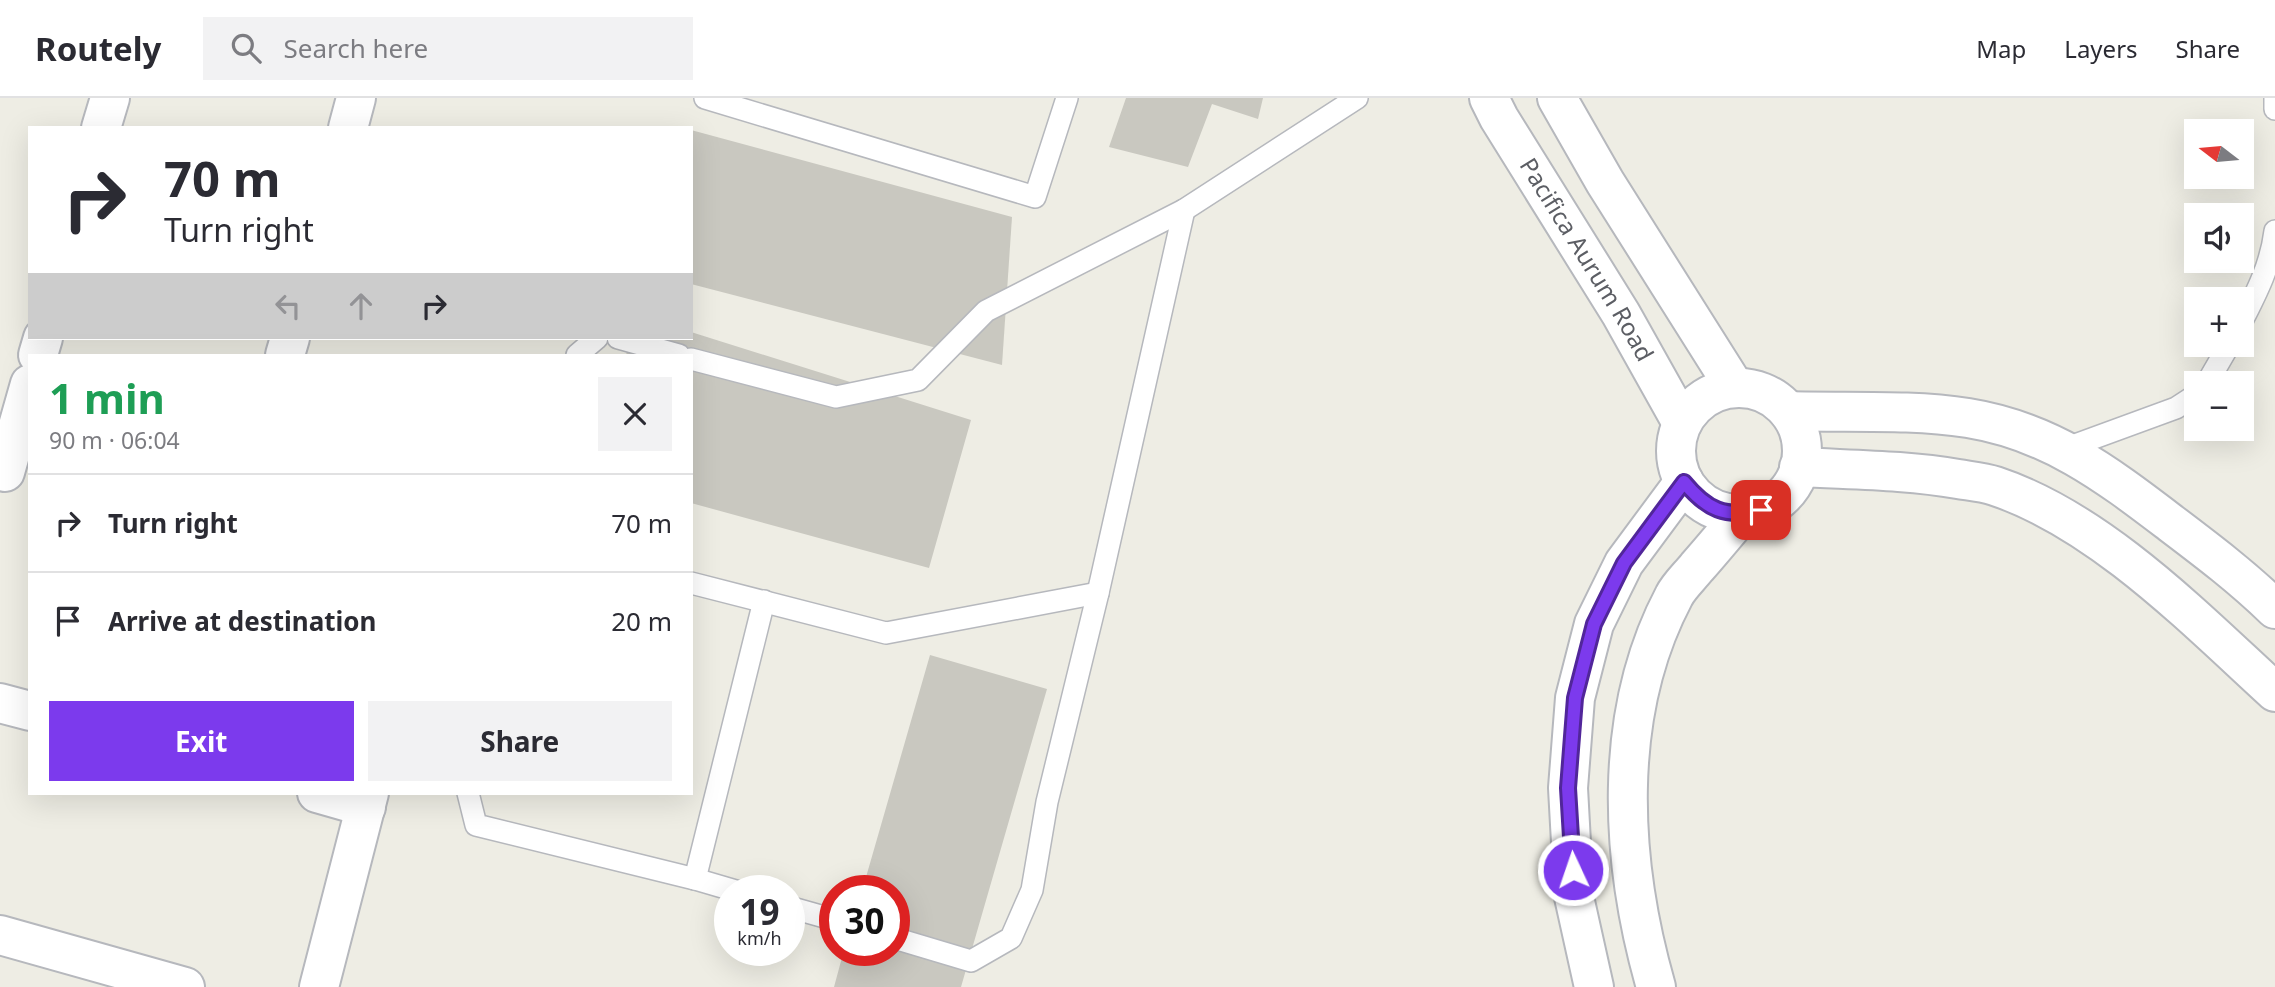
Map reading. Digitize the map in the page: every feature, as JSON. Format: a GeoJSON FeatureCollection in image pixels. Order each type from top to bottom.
{"type":"FeatureCollection","features":[{"type":"Feature","properties":{"kind":"street"},"geometry":{"type":"LineString","coordinates":[[103,126],[110,98]]}},
{"type":"Feature","properties":{"kind":"street"},"geometry":{"type":"LineString","coordinates":[[349,126],[356,98]]}},
{"type":"Feature","properties":{"kind":"street","name":"Pacifica Aurum Road"},"geometry":{"type":"LineString","coordinates":[[1489,98],[1621,314],[1682,423]]}},
{"type":"Feature","properties":{"kind":"street"},"geometry":{"type":"LineString","coordinates":[[1557,98],[1605,182],[1735,388]]}},
{"type":"Feature","properties":{"kind":"street"},"geometry":{"type":"LineString","coordinates":[[1735,388],[1755,390],[1773,398],[1788,411],[1798,428],[1801,448],[1799,467],[1792,485],[1778,500],[1761,510],[1742,514],[1719,511],[1699,500],[1684,482],[1677,463],[1676,442],[1682,423],[1695,405],[1714,393],[1735,388]]}},
{"type":"Feature","properties":{"kind":"street"},"geometry":{"type":"LineString","coordinates":[[12,474],[28,394]]}},
{"type":"Feature","properties":{"kind":"street"},"geometry":{"type":"LineString","coordinates":[[1788,411],[1920,414],[1968,418],[2018,429],[2064,449],[2108,475],[2241,576],[2275,608]]}},
{"type":"Feature","properties":{"kind":"street"},"geometry":{"type":"LineString","coordinates":[[1799,467],[1939,476],[1993,485],[2035,503],[2107,546],[2199,623],[2275,692]]}},
{"type":"Feature","properties":{"kind":"street"},"geometry":{"type":"LineString","coordinates":[[1594,987],[1574,897],[1568,788],[1575,698],[1594,624],[1624,563],[1684,482]]}},
{"type":"Feature","properties":{"kind":"street"},"geometry":{"type":"LineString","coordinates":[[1656,987],[1633,889],[1628,788],[1634,707],[1651,645],[1675,593],[1742,514]]}},
{"type":"Feature","properties":{"kind":"street"},"geometry":{"type":"LineString","coordinates":[[0,703],[28,710]]}},
{"type":"Feature","properties":{"kind":"street"},"geometry":{"type":"LineString","coordinates":[[319,987],[367,800],[331,795]]}},
{"type":"Feature","properties":{"kind":"street"},"geometry":{"type":"LineString","coordinates":[[0,935],[186,987]]}},
{"type":"Feature","properties":{"kind":"lane"},"geometry":{"type":"LineString","coordinates":[[705,98],[1035,197],[1067,98]]}},
{"type":"Feature","properties":{"kind":"lane"},"geometry":{"type":"LineString","coordinates":[[693,360],[836,397],[918,380],[986,311],[1184,210],[1357,98]]}},
{"type":"Feature","properties":{"kind":"lane"},"geometry":{"type":"LineString","coordinates":[[2275,98],[2275,109]]}},
{"type":"Feature","properties":{"kind":"lane"},"geometry":{"type":"LineString","coordinates":[[910,943],[971,961],[1011,938],[1032,890],[1047,802],[1098,593],[1184,210]]}},
{"type":"Feature","properties":{"kind":"lane"},"geometry":{"type":"LineString","coordinates":[[2254,298],[2273,248],[2275,231]]}},
{"type":"Feature","properties":{"kind":"lane"},"geometry":{"type":"LineString","coordinates":[[578,354],[595,340]]}},
{"type":"Feature","properties":{"kind":"lane"},"geometry":{"type":"LineString","coordinates":[[625,340],[675,354]]}},
{"type":"Feature","properties":{"kind":"lane"},"geometry":{"type":"LineString","coordinates":[[2064,449],[2184,403]]}},
{"type":"Feature","properties":{"kind":"lane"},"geometry":{"type":"LineString","coordinates":[[693,583],[886,633],[1098,593]]}},
{"type":"Feature","properties":{"kind":"lane"},"geometry":{"type":"LineString","coordinates":[[695,879],[764,601]]}},
{"type":"Feature","properties":{"kind":"lane"},"geometry":{"type":"LineString","coordinates":[[468,795],[476,825],[714,885]]}},
{"type":"Feature","properties":{"kind":"building"},"geometry":{"type":"Polygon","coordinates":[[[1126,98],[1263,98],[1258,119],[1212,104],[1188,167],[1109,147],[1126,98]]]}},
{"type":"Feature","properties":{"kind":"building"},"geometry":{"type":"Polygon","coordinates":[[[693,131],[1012,217],[1002,365],[693,285],[693,131]]]}},
{"type":"Feature","properties":{"kind":"building"},"geometry":{"type":"Polygon","coordinates":[[[693,333],[971,420],[929,568],[693,504],[693,354],[626,354],[630,340],[693,340],[693,333]]]}},
{"type":"Feature","properties":{"kind":"building"},"geometry":{"type":"Polygon","coordinates":[[[930,655],[1047,689],[961,987],[834,987],[840,966],[910,966],[910,875],[867,875],[930,655]]]}},
{"type":"Feature","properties":{"kind":"route"},"geometry":{"type":"LineString","coordinates":[[1573,870],[1568,788],[1575,698],[1594,624],[1624,563],[1684,482],[1699,500],[1719,511],[1742,514],[1761,510]]}}]}
